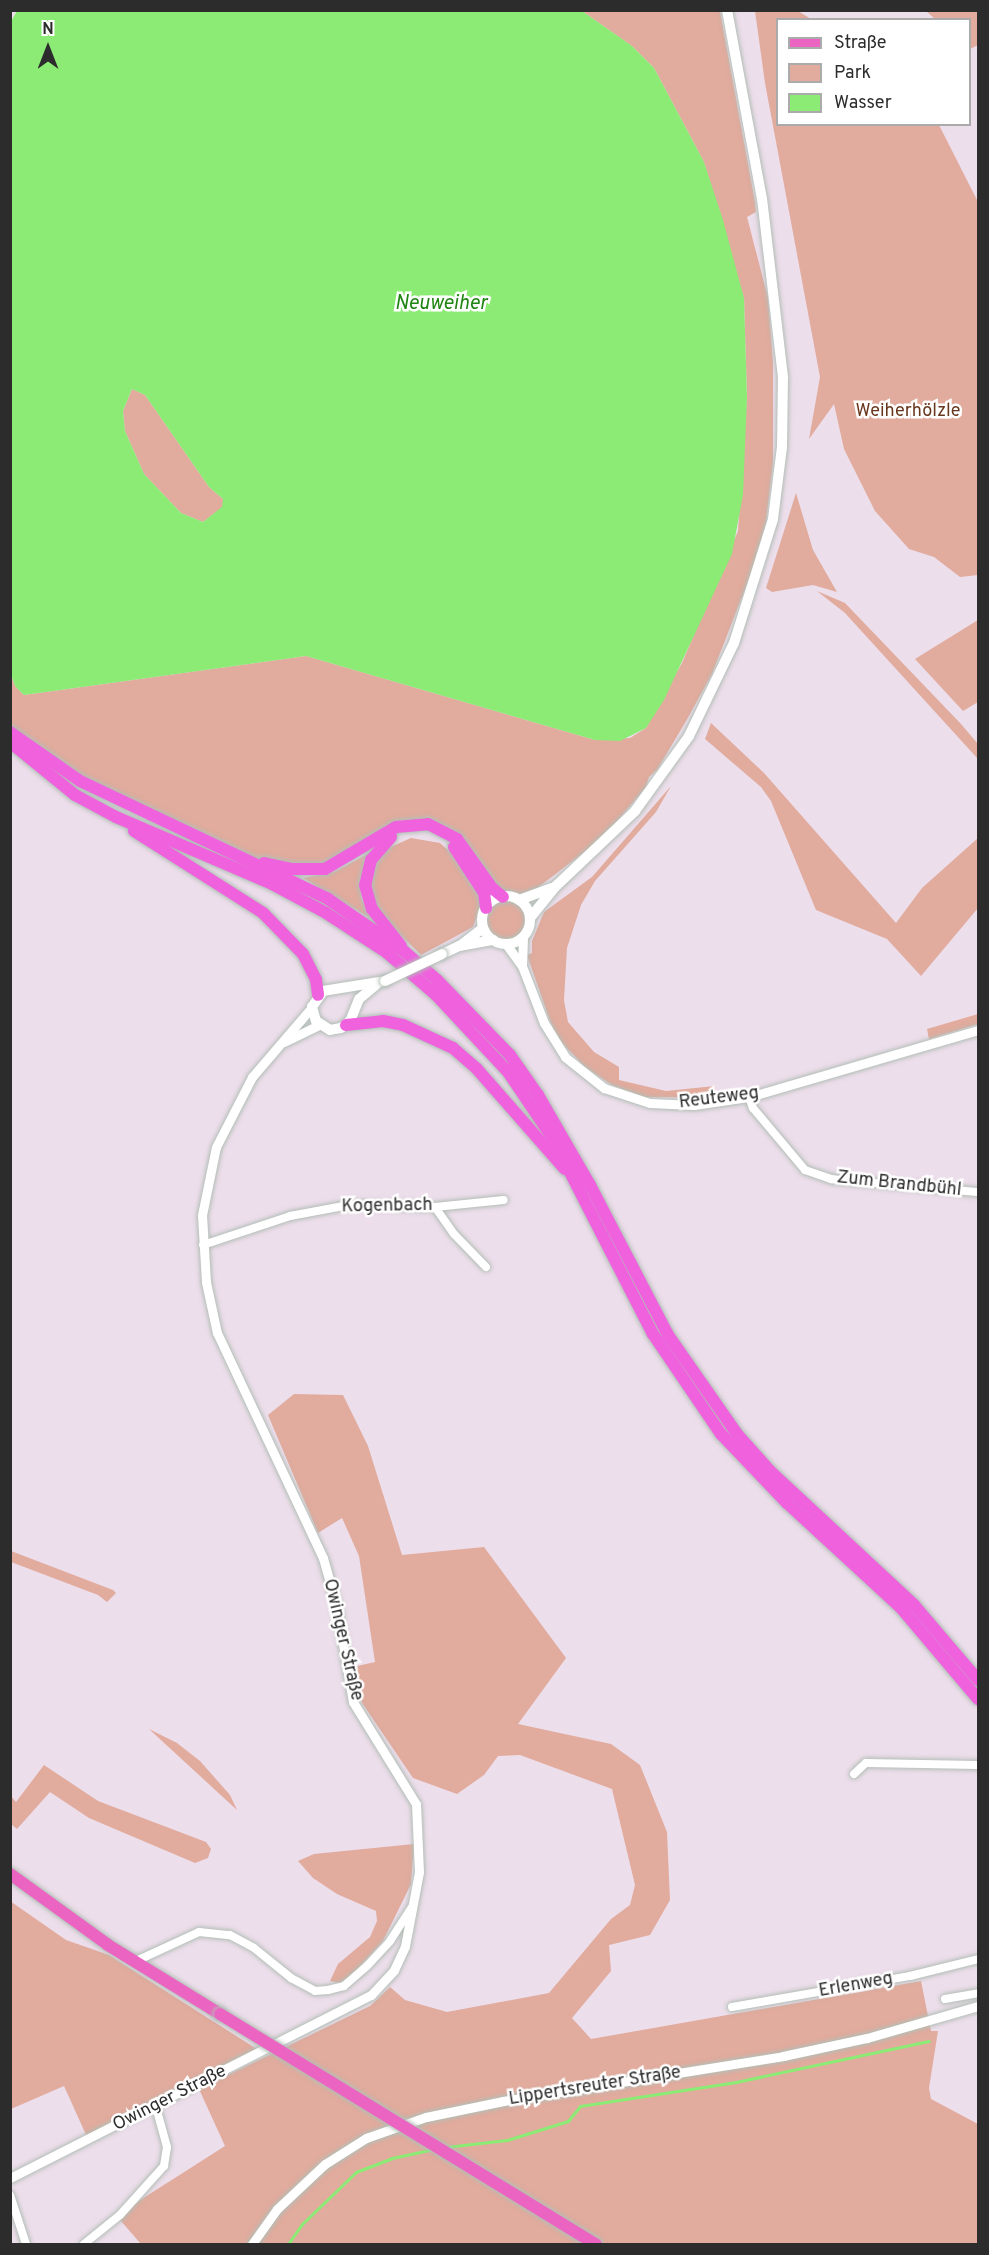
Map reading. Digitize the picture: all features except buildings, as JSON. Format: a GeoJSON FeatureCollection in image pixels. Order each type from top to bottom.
{"type":"FeatureCollection","features":[{"type":"Feature","properties":{"kind":"highway"},"geometry":{"type":"LineString","coordinates":[[10,732],[80,781],[328,899],[405,952]]}},
{"type":"Feature","properties":{"kind":"highway"},"geometry":{"type":"LineString","coordinates":[[10,742],[75,795],[116,817],[264,912],[303,954],[318,995]]}},
{"type":"Feature","properties":{"kind":"highway"},"geometry":{"type":"LineString","coordinates":[[116,817],[273,884],[386,952],[436,995],[508,1072],[574,1178],[653,1334],[721,1434],[786,1503],[901,1608],[978,1699]]}},
{"type":"Feature","properties":{"kind":"highway"},"geometry":{"type":"LineString","coordinates":[[253,862],[292,869],[325,868],[396,827],[428,824],[456,839],[492,888],[503,897]]}},
{"type":"Feature","properties":{"kind":"highway"},"geometry":{"type":"LineString","coordinates":[[486,908],[484,893],[450,843],[423,831],[396,834],[381,845],[371,860],[365,885],[372,909],[405,952],[510,1055],[538,1095],[590,1185],[668,1335],[737,1434],[770,1471],[914,1605],[978,1680]]}},
{"type":"Feature","properties":{"kind":"highway"},"geometry":{"type":"LineString","coordinates":[[346,1025],[383,1021],[403,1025],[453,1048],[477,1069],[574,1178]]}},
{"type":"Feature","properties":{"kind":"main road"},"geometry":{"type":"LineString","coordinates":[[459,946],[493,940],[506,944],[523,937],[530,918],[555,887],[635,811],[689,736],[734,643],[773,519],[782,447],[783,377],[762,199],[727,10]]}},
{"type":"Feature","properties":{"kind":"main road"},"geometry":{"type":"LineString","coordinates":[[381,982],[353,1009],[346,1025],[330,1030],[319,1025],[312,1007],[318,995],[329,989],[342,991],[381,982],[459,946],[483,928],[486,908],[503,897],[519,900],[555,887]]}},
{"type":"Feature","properties":{"kind":"main road"},"geometry":{"type":"LineString","coordinates":[[519,900],[530,918]]}},
{"type":"Feature","properties":{"kind":"main road"},"geometry":{"type":"LineString","coordinates":[[483,928],[493,940]]}},
{"type":"Feature","properties":{"kind":"main road"},"geometry":{"type":"LineString","coordinates":[[342,991],[350,998],[353,1009]]}},
{"type":"Feature","properties":{"kind":"main road"},"geometry":{"type":"LineString","coordinates":[[10,1874],[134,1962],[596,2244]]}},
{"type":"Feature","properties":{"kind":"street","name":"Reuteweg"},"geometry":{"type":"LineString","coordinates":[[522,966],[523,937]]}},
{"type":"Feature","properties":{"kind":"street","name":"Reuteweg"},"geometry":{"type":"LineString","coordinates":[[506,944],[522,966],[556,1044],[579,1070],[604,1088],[632,1100],[669,1105],[749,1097],[978,1030]]}},
{"type":"Feature","properties":{"kind":"street","name":"Owinger Straße"},"geometry":{"type":"LineString","coordinates":[[10,2178],[156,2107],[371,1995],[394,1970],[405,1946],[414,1906],[420,1841],[416,1804],[353,1702],[336,1604],[323,1558],[217,1333],[206,1282],[202,1215],[216,1147],[240,1095],[312,1007]]}},
{"type":"Feature","properties":{"kind":"street","name":"Owinger Straße"},"geometry":{"type":"LineString","coordinates":[[282,1043],[319,1025]]}},
{"type":"Feature","properties":{"kind":"street","name":"Zum Brandbühl"},"geometry":{"type":"LineString","coordinates":[[749,1097],[753,1108],[805,1170],[831,1179],[978,1192]]}},
{"type":"Feature","properties":{"kind":"street","name":"Kogenbach"},"geometry":{"type":"LineString","coordinates":[[203,1245],[290,1216],[349,1205],[435,1207],[504,1200]]}},
{"type":"Feature","properties":{"kind":"street"},"geometry":{"type":"LineString","coordinates":[[435,1207],[454,1234],[486,1267]]}},
{"type":"Feature","properties":{"kind":"street"},"geometry":{"type":"LineString","coordinates":[[854,1774],[866,1763],[978,1765]]}},
{"type":"Feature","properties":{"kind":"street"},"geometry":{"type":"LineString","coordinates":[[134,1962],[199,1932],[220,1934],[254,1948],[291,1978],[315,1991],[344,1986],[390,1941],[414,1906]]}},
{"type":"Feature","properties":{"kind":"street","name":"Erlenweg"},"geometry":{"type":"LineString","coordinates":[[732,2007],[910,1976],[978,1959]]}},
{"type":"Feature","properties":{"kind":"street"},"geometry":{"type":"LineString","coordinates":[[945,1999],[978,1993]]}},
{"type":"Feature","properties":{"kind":"street","name":"Lippertsreuter Straße"},"geometry":{"type":"LineString","coordinates":[[252,2244],[277,2209],[325,2164],[366,2138],[426,2117],[503,2101],[783,2056],[867,2038],[978,2006]]}},
{"type":"Feature","properties":{"kind":"street"},"geometry":{"type":"LineString","coordinates":[[84,2244],[120,2215],[164,2166],[167,2147],[156,2107]]}},
{"type":"Feature","properties":{"kind":"street"},"geometry":{"type":"LineString","coordinates":[[10,2196],[26,2244]]}},
{"type":"Feature","properties":{"kind":"green space"},"geometry":{"type":"Polygon","coordinates":[[[582,11],[720,11],[755,202],[756,212],[747,217],[768,298],[773,362],[773,464],[766,522],[751,574],[712,674],[689,716],[657,770],[649,777],[646,787],[600,840],[532,892],[523,904],[530,923],[526,933],[506,944],[493,940],[485,931],[483,913],[496,899],[465,848],[417,823],[325,869],[253,862],[80,781],[11,732],[10,672],[15,686],[24,695],[306,656],[595,740],[630,738],[646,728],[682,663],[738,531],[747,397],[744,298],[704,162],[654,68],[632,46],[582,11]]]}},
{"type":"Feature","properties":{"kind":"green space","name":"Weiherhölzle"},"geometry":{"type":"Polygon","coordinates":[[[755,11],[798,11],[809,18],[776,18],[776,126],[940,126],[978,202],[978,575],[960,577],[934,557],[909,549],[875,511],[844,449],[834,404],[809,439],[820,377],[765,83],[755,11]]]}},
{"type":"Feature","properties":{"kind":"green space"},"geometry":{"type":"Polygon","coordinates":[[[926,11],[978,11],[978,45],[971,48],[971,18],[934,18],[926,11]]]}},
{"type":"Feature","properties":{"kind":"green space"},"geometry":{"type":"Polygon","coordinates":[[[132,389],[145,395],[209,487],[223,499],[223,507],[203,522],[181,513],[144,474],[125,431],[123,411],[132,389]]]}},
{"type":"Feature","properties":{"kind":"green space"},"geometry":{"type":"Polygon","coordinates":[[[796,493],[813,550],[837,592],[813,585],[772,592],[766,588],[796,493]]]}},
{"type":"Feature","properties":{"kind":"green space"},"geometry":{"type":"Polygon","coordinates":[[[817,591],[845,603],[961,724],[978,744],[978,759],[845,613],[817,591]]]}},
{"type":"Feature","properties":{"kind":"green space"},"geometry":{"type":"Polygon","coordinates":[[[978,620],[978,702],[963,711],[915,659],[978,620]]]}},
{"type":"Feature","properties":{"kind":"green space"},"geometry":{"type":"Polygon","coordinates":[[[711,723],[764,773],[896,923],[922,888],[978,838],[978,908],[921,976],[887,939],[816,910],[771,801],[761,787],[705,739],[711,723]]]}},
{"type":"Feature","properties":{"kind":"green space"},"geometry":{"type":"Polygon","coordinates":[[[671,786],[656,812],[595,881],[581,905],[567,948],[564,1000],[568,1022],[594,1052],[619,1067],[619,1080],[666,1091],[715,1086],[716,1098],[645,1097],[612,1085],[585,1067],[560,1041],[550,1021],[527,955],[532,953],[532,941],[544,912],[592,877],[671,786]]]}},
{"type":"Feature","properties":{"kind":"green space"},"geometry":{"type":"Polygon","coordinates":[[[411,838],[440,843],[458,859],[480,897],[481,905],[473,927],[421,955],[387,922],[376,906],[371,884],[378,859],[386,849],[411,838]]]}},
{"type":"Feature","properties":{"kind":"green space"},"geometry":{"type":"Polygon","coordinates":[[[371,852],[360,879],[361,897],[370,918],[303,878],[334,872],[371,852]]]}},
{"type":"Feature","properties":{"kind":"green space"},"geometry":{"type":"Polygon","coordinates":[[[978,1014],[978,1024],[929,1039],[927,1029],[978,1014]]]}},
{"type":"Feature","properties":{"kind":"green space"},"geometry":{"type":"Polygon","coordinates":[[[294,1394],[343,1395],[368,1446],[402,1555],[484,1547],[566,1658],[518,1724],[611,1744],[640,1765],[667,1832],[670,1900],[650,1935],[609,1945],[611,1971],[572,2018],[591,2039],[921,1981],[931,2031],[938,2031],[929,2088],[931,2099],[978,2124],[978,2244],[141,2244],[120,2220],[134,2204],[225,2146],[199,2089],[370,2006],[390,1987],[405,2000],[447,2012],[549,1993],[611,1919],[630,1905],[635,1885],[612,1789],[520,1755],[498,1756],[484,1775],[457,1794],[413,1778],[362,1703],[353,1667],[375,1662],[359,1556],[342,1518],[318,1533],[268,1415],[294,1394]]]}},
{"type":"Feature","properties":{"kind":"green space"},"geometry":{"type":"Polygon","coordinates":[[[11,1551],[116,1593],[107,1602],[98,1595],[11,1562],[11,1551]]]}},
{"type":"Feature","properties":{"kind":"green space"},"geometry":{"type":"Polygon","coordinates":[[[149,1729],[177,1743],[200,1761],[230,1795],[237,1810],[149,1729]]]}},
{"type":"Feature","properties":{"kind":"green space"},"geometry":{"type":"Polygon","coordinates":[[[44,1765],[98,1801],[206,1842],[211,1849],[208,1858],[195,1863],[89,1818],[50,1792],[17,1829],[11,1824],[11,1796],[16,1802],[44,1765]]]}},
{"type":"Feature","properties":{"kind":"green space"},"geometry":{"type":"Polygon","coordinates":[[[414,1844],[411,1884],[383,1941],[351,1976],[339,1983],[330,1981],[338,1964],[370,1937],[377,1921],[376,1911],[337,1894],[313,1878],[298,1861],[314,1854],[414,1844]]]}},
{"type":"Feature","properties":{"kind":"green space"},"geometry":{"type":"Polygon","coordinates":[[[10,1901],[66,1940],[109,1955],[260,2051],[87,2137],[64,2086],[11,2109],[10,1901]]]}},
{"type":"Feature","properties":{"kind":"water","name":"Neuweiher"},"geometry":{"type":"Polygon","coordinates":[[[17,11],[582,11],[632,46],[654,68],[704,162],[723,220],[744,298],[747,397],[743,495],[732,554],[664,700],[646,728],[620,741],[595,740],[306,656],[24,695],[15,686],[10,671],[10,23],[17,11]],[[132,389],[123,411],[125,431],[144,474],[181,513],[203,522],[222,507],[223,499],[209,487],[145,395],[132,389]]]}},
{"type":"Feature","properties":{"kind":"waterway"},"geometry":{"type":"LineString","coordinates":[[446,2147],[507,2140],[568,2121],[580,2106],[736,2082],[929,2041]]}},
{"type":"Feature","properties":{"kind":"waterway"},"geometry":{"type":"LineString","coordinates":[[288,2244],[302,2224],[356,2172],[392,2158],[434,2149]]}}]}
